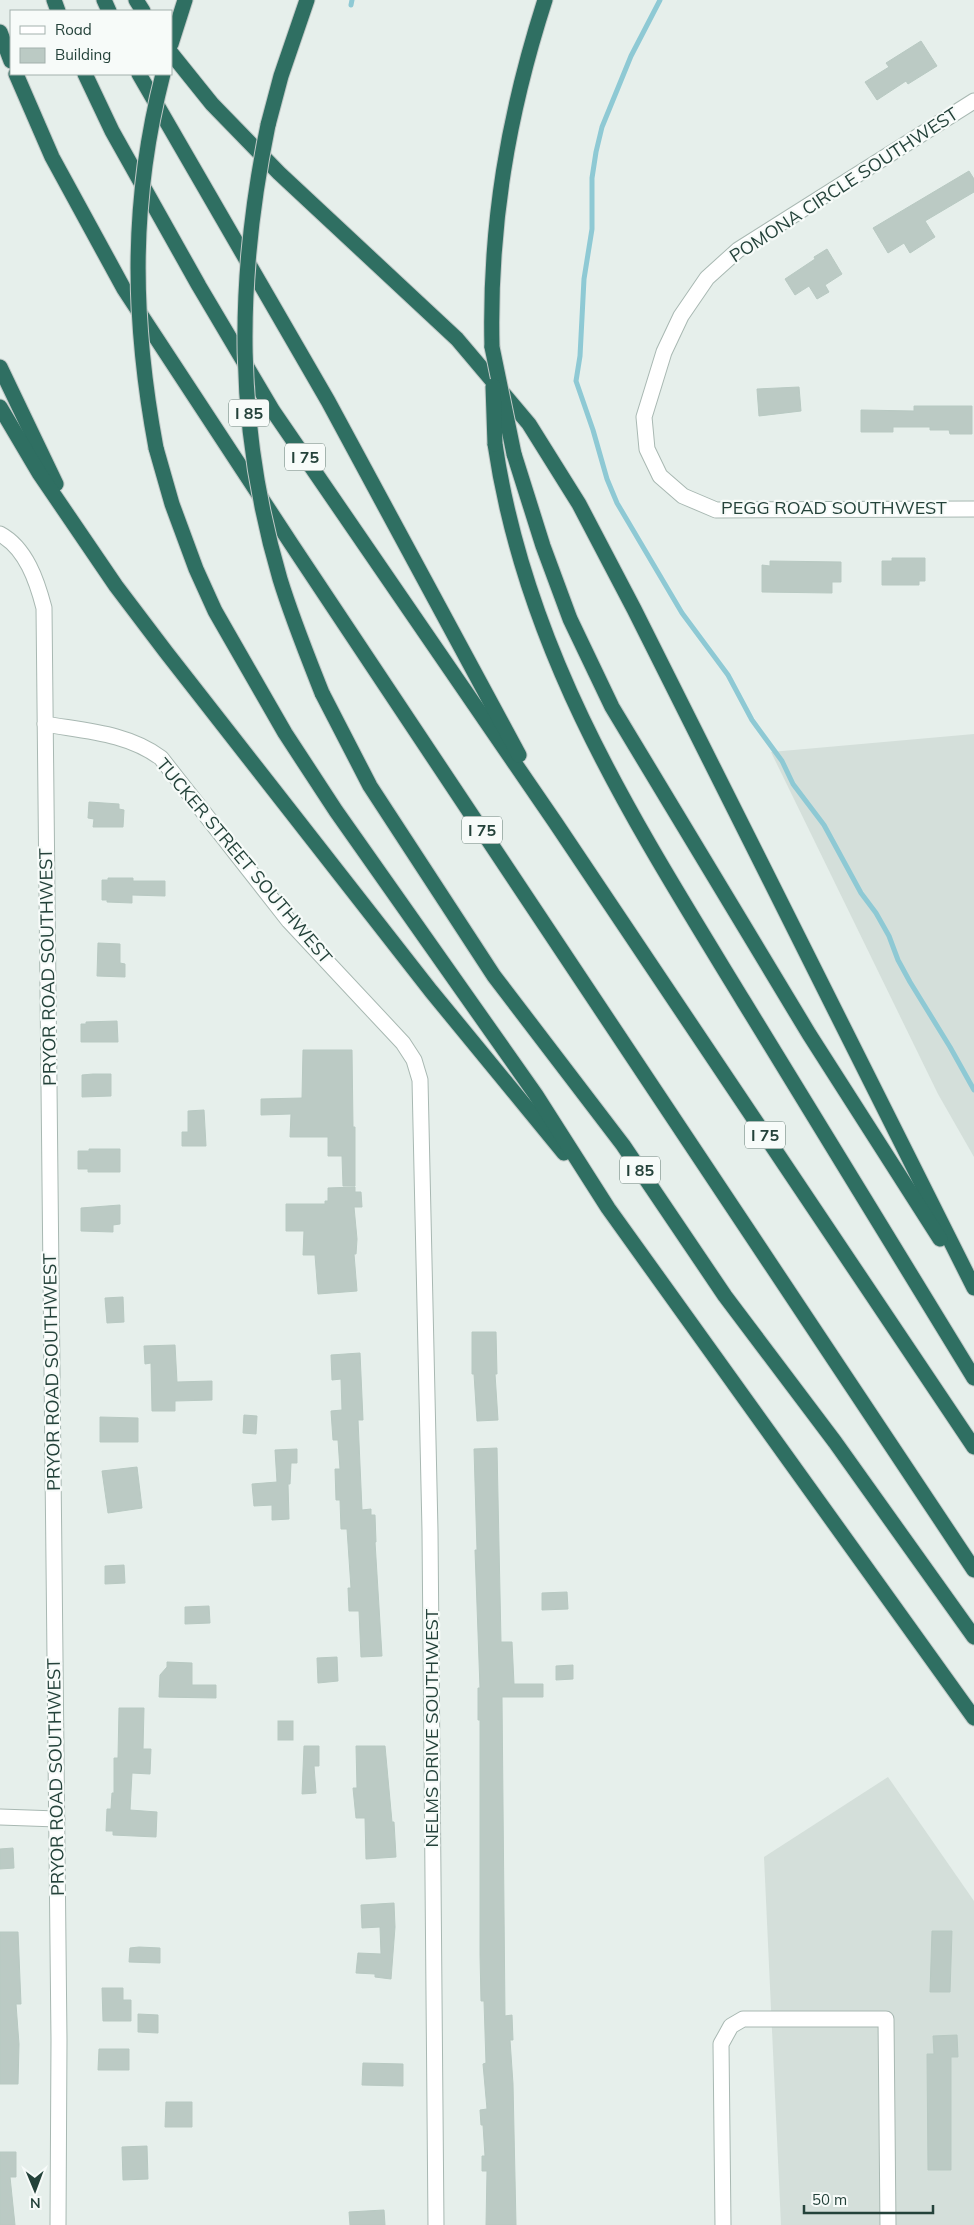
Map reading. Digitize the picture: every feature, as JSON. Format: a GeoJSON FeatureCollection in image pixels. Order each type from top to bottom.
{"type":"FeatureCollection","features":[{"type":"Feature","properties":{"kind":"highway","name":"I 85"},"geometry":{"type":"LineString","coordinates":[[307,0],[281,76],[268,125],[256,184],[245,298],[246,389],[264,517],[294,623],[322,693],[370,786],[494,976],[623,1145],[725,1296],[835,1442],[974,1637]]}},
{"type":"Feature","properties":{"kind":"highway"},"geometry":{"type":"LineString","coordinates":[[545,0],[527,54],[513,113],[500,189],[493,250],[491,309],[495,444],[501,484],[522,569],[542,628],[583,724],[624,799],[722,966],[974,1378]]}},
{"type":"Feature","properties":{"kind":"highway"},"geometry":{"type":"LineString","coordinates":[[172,41],[183,4]]}},
{"type":"Feature","properties":{"kind":"highway"},"geometry":{"type":"LineString","coordinates":[[0,32],[10,58]]}},
{"type":"Feature","properties":{"kind":"highway"},"geometry":{"type":"LineString","coordinates":[[172,54],[212,104],[279,173],[457,339],[529,424],[579,504],[629,600],[974,1288]]}},
{"type":"Feature","properties":{"kind":"highway","name":"I 75"},"geometry":{"type":"LineString","coordinates":[[16,75],[52,157],[124,289],[974,1570]]}},
{"type":"Feature","properties":{"kind":"highway","name":"I 75"},"geometry":{"type":"LineString","coordinates":[[85,75],[112,131],[199,286],[274,411],[556,822],[974,1447]]}},
{"type":"Feature","properties":{"kind":"highway"},"geometry":{"type":"LineString","coordinates":[[140,75],[328,401],[556,822]]}},
{"type":"Feature","properties":{"kind":"highway"},"geometry":{"type":"LineString","coordinates":[[163,75],[147,143],[141,189],[138,238],[140,337],[145,384],[156,448],[172,504],[196,568],[215,611],[285,733],[336,812],[536,1095],[608,1208],[974,1718]]}},
{"type":"Feature","properties":{"kind":"highway"},"geometry":{"type":"LineString","coordinates":[[492,348],[514,454],[543,546],[570,619],[612,707],[809,1034],[974,1294]]}},
{"type":"Feature","properties":{"kind":"highway"},"geometry":{"type":"LineString","coordinates":[[0,367],[55,482],[83,534],[116,586]]}},
{"type":"Feature","properties":{"kind":"highway"},"geometry":{"type":"LineString","coordinates":[[0,407],[39,472],[116,586],[166,652],[431,991],[608,1208]]}},
{"type":"Feature","properties":{"kind":"highway"},"geometry":{"type":"LineString","coordinates":[[933,1661],[974,1729]]}},
{"type":"Feature","properties":{"kind":"street","name":"POMONA CIRCLE SOUTHWEST"},"geometry":{"type":"LineString","coordinates":[[653,461],[647,449],[644,417],[664,352],[681,316],[707,278],[738,250],[974,102]]}},
{"type":"Feature","properties":{"kind":"street","name":"PEGG ROAD SOUTHWEST"},"geometry":{"type":"LineString","coordinates":[[653,461],[660,476],[683,496],[716,510],[974,509]]}},
{"type":"Feature","properties":{"kind":"street","name":"PRYOR ROAD SOUTHWEST"},"geometry":{"type":"LineString","coordinates":[[0,534],[25,559],[38,582],[44,608],[59,2030],[58,2225]]}},
{"type":"Feature","properties":{"kind":"street","name":"TUCKER STREET SOUTHWEST"},"geometry":{"type":"LineString","coordinates":[[46,724],[130,740],[147,747],[161,758],[289,921],[403,1043],[414,1060],[420,1080],[423,1232]]}},
{"type":"Feature","properties":{"kind":"street","name":"NELMS DRIVE SOUTHWEST"},"geometry":{"type":"LineString","coordinates":[[423,1232],[431,1551],[436,2225]]}},
{"type":"Feature","properties":{"kind":"street"},"geometry":{"type":"LineString","coordinates":[[0,1817],[57,1819]]}},
{"type":"Feature","properties":{"kind":"street"},"geometry":{"type":"LineString","coordinates":[[723,2225],[721,2044],[730,2026],[743,2019],[886,2019],[888,2225]]}},
{"type":"Feature","properties":{"kind":"shaded area"},"geometry":{"type":"Polygon","coordinates":[[[974,734],[974,1157],[938,1094],[771,752],[974,734]]]}},
{"type":"Feature","properties":{"kind":"shaded area"},"geometry":{"type":"Polygon","coordinates":[[[888,1777],[974,1901],[974,2225],[781,2225],[764,1857],[888,1777]]]}},
{"type":"Feature","properties":{"kind":"building"},"geometry":{"type":"Polygon","coordinates":[[[921,41],[937,66],[908,84],[906,81],[877,100],[865,82],[889,67],[886,63],[921,41]]]}},
{"type":"Feature","properties":{"kind":"building"},"geometry":{"type":"Polygon","coordinates":[[[969,171],[974,179],[974,192],[925,221],[935,237],[910,253],[904,243],[888,253],[873,228],[969,171]]]}},
{"type":"Feature","properties":{"kind":"building"},"geometry":{"type":"Polygon","coordinates":[[[827,249],[842,274],[825,285],[829,292],[817,299],[809,286],[795,295],[785,279],[827,249]]]}},
{"type":"Feature","properties":{"kind":"building"},"geometry":{"type":"Polygon","coordinates":[[[799,387],[801,411],[759,416],[757,389],[799,387]]]}},
{"type":"Feature","properties":{"kind":"building"},"geometry":{"type":"Polygon","coordinates":[[[914,406],[972,406],[972,434],[950,434],[949,430],[930,430],[930,427],[893,427],[893,432],[861,432],[861,410],[914,411],[914,406]]]}},
{"type":"Feature","properties":{"kind":"building"},"geometry":{"type":"Polygon","coordinates":[[[892,558],[925,558],[925,581],[919,581],[919,585],[882,585],[882,561],[892,561],[892,558]]]}},
{"type":"Feature","properties":{"kind":"building"},"geometry":{"type":"Polygon","coordinates":[[[770,561],[841,562],[841,582],[832,582],[832,593],[762,592],[762,565],[770,566],[770,561]]]}},
{"type":"Feature","properties":{"kind":"building"},"geometry":{"type":"Polygon","coordinates":[[[89,802],[119,804],[119,809],[124,810],[123,827],[93,827],[94,819],[88,818],[89,802]]]}},
{"type":"Feature","properties":{"kind":"building"},"geometry":{"type":"Polygon","coordinates":[[[108,878],[133,878],[133,881],[165,881],[165,896],[132,895],[132,903],[107,902],[107,900],[102,900],[102,880],[108,880],[108,878]]]}},
{"type":"Feature","properties":{"kind":"building"},"geometry":{"type":"Polygon","coordinates":[[[98,943],[120,944],[120,963],[125,964],[125,977],[97,976],[98,943]]]}},
{"type":"Feature","properties":{"kind":"building"},"geometry":{"type":"Polygon","coordinates":[[[117,1021],[118,1042],[81,1042],[81,1024],[86,1024],[86,1022],[117,1021]]]}},
{"type":"Feature","properties":{"kind":"building"},"geometry":{"type":"Polygon","coordinates":[[[303,1050],[352,1050],[355,1186],[343,1186],[342,1156],[328,1156],[328,1137],[290,1137],[291,1114],[261,1115],[261,1099],[302,1098],[303,1050]]]}},
{"type":"Feature","properties":{"kind":"building"},"geometry":{"type":"Polygon","coordinates":[[[111,1074],[111,1096],[82,1097],[82,1075],[111,1074]]]}},
{"type":"Feature","properties":{"kind":"building"},"geometry":{"type":"Polygon","coordinates":[[[204,1110],[206,1146],[182,1146],[182,1132],[188,1132],[188,1111],[204,1110]]]}},
{"type":"Feature","properties":{"kind":"building"},"geometry":{"type":"Polygon","coordinates":[[[89,1149],[120,1149],[120,1172],[88,1172],[88,1169],[78,1169],[78,1151],[89,1151],[89,1149]]]}},
{"type":"Feature","properties":{"kind":"building"},"geometry":{"type":"Polygon","coordinates":[[[355,1187],[355,1192],[361,1192],[362,1207],[354,1207],[357,1239],[356,1254],[354,1254],[357,1291],[318,1294],[315,1255],[303,1255],[304,1231],[286,1231],[286,1204],[325,1204],[325,1201],[328,1201],[328,1188],[355,1187]]]}},
{"type":"Feature","properties":{"kind":"building"},"geometry":{"type":"Polygon","coordinates":[[[120,1205],[120,1224],[113,1225],[113,1232],[81,1231],[81,1208],[120,1205]]]}},
{"type":"Feature","properties":{"kind":"building"},"geometry":{"type":"Polygon","coordinates":[[[123,1297],[124,1322],[107,1323],[105,1298],[123,1297]]]}},
{"type":"Feature","properties":{"kind":"building"},"geometry":{"type":"Polygon","coordinates":[[[472,1332],[496,1332],[497,1374],[495,1374],[498,1420],[477,1421],[474,1374],[472,1374],[472,1332]]]}},
{"type":"Feature","properties":{"kind":"building"},"geometry":{"type":"Polygon","coordinates":[[[175,1345],[177,1382],[212,1381],[212,1400],[175,1401],[175,1411],[152,1411],[151,1363],[145,1364],[144,1346],[175,1345]]]}},
{"type":"Feature","properties":{"kind":"building"},"geometry":{"type":"Polygon","coordinates":[[[360,1353],[363,1420],[358,1420],[362,1510],[371,1509],[371,1515],[375,1515],[382,1656],[361,1657],[359,1611],[349,1611],[348,1588],[351,1588],[347,1529],[341,1529],[340,1500],[336,1500],[335,1469],[340,1469],[338,1440],[333,1440],[331,1411],[342,1410],[341,1379],[332,1380],[331,1355],[360,1353]]]}},
{"type":"Feature","properties":{"kind":"building"},"geometry":{"type":"Polygon","coordinates":[[[244,1415],[257,1416],[256,1434],[243,1433],[244,1415]]]}},
{"type":"Feature","properties":{"kind":"building"},"geometry":{"type":"Polygon","coordinates":[[[100,1417],[138,1418],[138,1442],[100,1442],[100,1417]]]}},
{"type":"Feature","properties":{"kind":"building"},"geometry":{"type":"Polygon","coordinates":[[[497,1448],[501,1642],[512,1642],[514,1684],[543,1684],[543,1697],[502,1697],[505,2016],[512,2015],[513,2040],[510,2040],[513,2084],[516,2225],[486,2225],[487,2171],[482,2171],[482,2156],[485,2156],[480,2110],[487,2109],[483,2064],[486,2063],[484,2001],[481,2001],[480,1954],[480,1720],[478,1720],[478,1688],[480,1688],[475,1550],[477,1550],[474,1449],[497,1448]]]}},
{"type":"Feature","properties":{"kind":"building"},"geometry":{"type":"Polygon","coordinates":[[[297,1449],[297,1463],[291,1463],[290,1484],[288,1484],[289,1519],[272,1520],[272,1505],[254,1506],[252,1484],[277,1482],[275,1450],[297,1449]]]}},
{"type":"Feature","properties":{"kind":"building"},"geometry":{"type":"Polygon","coordinates":[[[137,1467],[142,1508],[108,1513],[102,1471],[137,1467]]]}},
{"type":"Feature","properties":{"kind":"building"},"geometry":{"type":"Polygon","coordinates":[[[124,1565],[125,1583],[105,1584],[105,1566],[124,1565]]]}},
{"type":"Feature","properties":{"kind":"building"},"geometry":{"type":"Polygon","coordinates":[[[567,1592],[568,1609],[542,1610],[542,1593],[567,1592]]]}},
{"type":"Feature","properties":{"kind":"building"},"geometry":{"type":"Polygon","coordinates":[[[209,1606],[210,1623],[185,1624],[185,1607],[209,1606]]]}},
{"type":"Feature","properties":{"kind":"building"},"geometry":{"type":"Polygon","coordinates":[[[337,1657],[338,1681],[318,1683],[317,1658],[337,1657]]]}},
{"type":"Feature","properties":{"kind":"building"},"geometry":{"type":"Polygon","coordinates":[[[167,1662],[192,1663],[192,1685],[216,1685],[216,1698],[159,1697],[160,1675],[167,1667],[167,1662]]]}},
{"type":"Feature","properties":{"kind":"building"},"geometry":{"type":"Polygon","coordinates":[[[573,1665],[573,1679],[556,1680],[556,1666],[573,1665]]]}},
{"type":"Feature","properties":{"kind":"building"},"geometry":{"type":"Polygon","coordinates":[[[119,1708],[144,1708],[143,1749],[151,1749],[150,1774],[132,1773],[130,1810],[157,1812],[156,1837],[113,1835],[113,1831],[106,1831],[107,1809],[111,1809],[112,1793],[114,1793],[114,1758],[118,1758],[119,1708]]]}},
{"type":"Feature","properties":{"kind":"building"},"geometry":{"type":"Polygon","coordinates":[[[278,1721],[293,1721],[293,1740],[278,1740],[278,1721]]]}},
{"type":"Feature","properties":{"kind":"building"},"geometry":{"type":"Polygon","coordinates":[[[304,1746],[319,1746],[319,1766],[314,1766],[316,1793],[302,1794],[304,1746]]]}},
{"type":"Feature","properties":{"kind":"building"},"geometry":{"type":"Polygon","coordinates":[[[356,1746],[385,1746],[396,1857],[366,1859],[365,1818],[356,1818],[353,1788],[357,1788],[356,1746]]]}},
{"type":"Feature","properties":{"kind":"building"},"geometry":{"type":"Polygon","coordinates":[[[13,1848],[14,1868],[0,1869],[0,1849],[13,1848]]]}},
{"type":"Feature","properties":{"kind":"building"},"geometry":{"type":"Polygon","coordinates":[[[394,1903],[395,1927],[391,1979],[375,1977],[375,1974],[356,1973],[358,1953],[381,1954],[380,1927],[362,1928],[361,1905],[394,1903]]]}},
{"type":"Feature","properties":{"kind":"building"},"geometry":{"type":"Polygon","coordinates":[[[932,1931],[952,1931],[950,1992],[930,1992],[932,1931]]]}},
{"type":"Feature","properties":{"kind":"building"},"geometry":{"type":"Polygon","coordinates":[[[0,1932],[18,1932],[21,2004],[16,2004],[19,2044],[18,2084],[0,2084],[0,1932]]]}},
{"type":"Feature","properties":{"kind":"building"},"geometry":{"type":"Polygon","coordinates":[[[130,1948],[160,1948],[160,1963],[129,1962],[130,1948]]]}},
{"type":"Feature","properties":{"kind":"building"},"geometry":{"type":"Polygon","coordinates":[[[102,1988],[123,1988],[123,2000],[131,2000],[131,2021],[103,2021],[102,1988]]]}},
{"type":"Feature","properties":{"kind":"building"},"geometry":{"type":"Polygon","coordinates":[[[138,2014],[158,2015],[158,2033],[138,2032],[138,2014]]]}},
{"type":"Feature","properties":{"kind":"building"},"geometry":{"type":"Polygon","coordinates":[[[957,2035],[958,2057],[951,2057],[951,2170],[928,2170],[927,2054],[934,2054],[933,2036],[957,2035]]]}},
{"type":"Feature","properties":{"kind":"building"},"geometry":{"type":"Polygon","coordinates":[[[99,2049],[129,2049],[129,2070],[98,2070],[99,2049]]]}},
{"type":"Feature","properties":{"kind":"building"},"geometry":{"type":"Polygon","coordinates":[[[363,2063],[403,2064],[403,2086],[362,2085],[363,2063]]]}},
{"type":"Feature","properties":{"kind":"building"},"geometry":{"type":"Polygon","coordinates":[[[166,2102],[192,2102],[192,2127],[165,2127],[166,2102]]]}},
{"type":"Feature","properties":{"kind":"building"},"geometry":{"type":"Polygon","coordinates":[[[147,2146],[148,2179],[123,2180],[122,2147],[147,2146]]]}},
{"type":"Feature","properties":{"kind":"building"},"geometry":{"type":"Polygon","coordinates":[[[0,2152],[16,2152],[16,2177],[10,2177],[15,2225],[0,2225],[0,2152]]]}},
{"type":"Feature","properties":{"kind":"building"},"geometry":{"type":"Polygon","coordinates":[[[384,2210],[385,2225],[350,2225],[349,2212],[384,2210]]]}},
{"type":"Feature","properties":{"kind":"waterway"},"geometry":{"type":"LineString","coordinates":[[351,5],[352,0]]}},
{"type":"Feature","properties":{"kind":"waterway"},"geometry":{"type":"LineString","coordinates":[[660,0],[631,56],[602,127],[596,152],[592,178],[592,229],[584,279],[580,356],[576,381],[607,479],[617,503],[682,613],[728,675],[752,720],[782,761],[793,784],[824,825],[861,893],[876,913],[889,936],[898,960],[910,982],[974,1090]]}}]}
